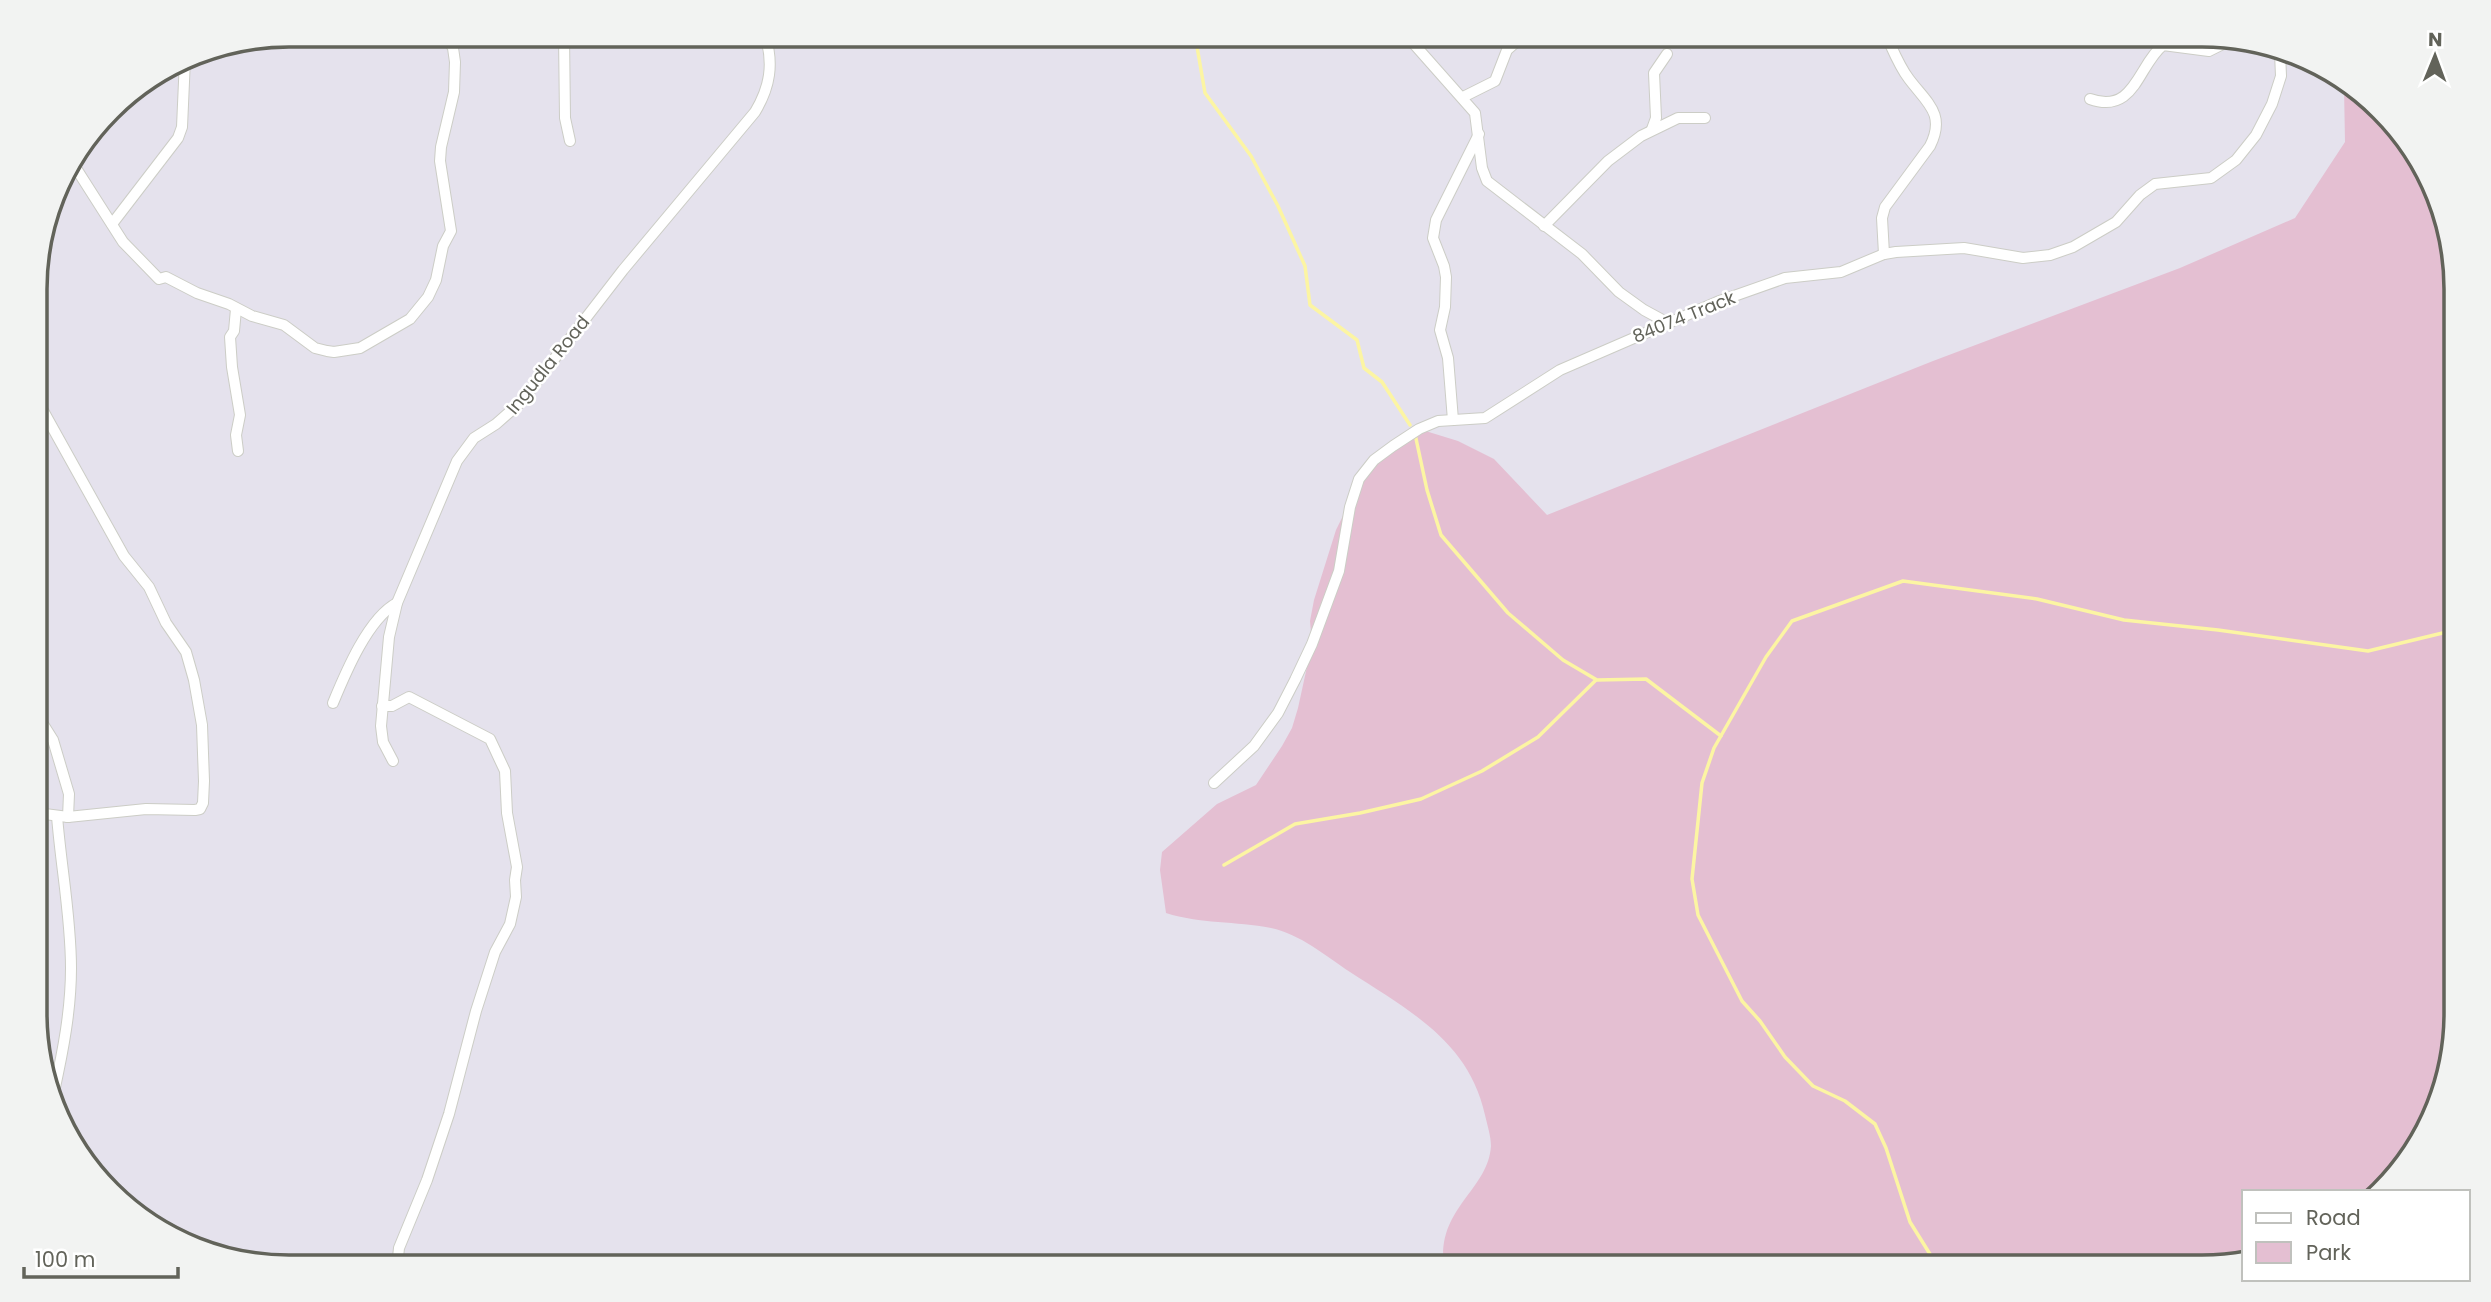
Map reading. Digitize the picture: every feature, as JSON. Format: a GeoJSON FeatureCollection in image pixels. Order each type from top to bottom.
{"type":"FeatureCollection","features":[{"type":"Feature","properties":{"kind":"street"},"geometry":{"type":"LineString","coordinates":[[78,172],[112,224],[138,258],[159,279],[166,277],[252,316],[284,325],[315,348],[334,352],[360,348],[410,320],[422,306],[436,280],[443,246],[451,231],[442,180],[441,147],[454,92],[455,62],[452,47]]}},
{"type":"Feature","properties":{"kind":"street"},"geometry":{"type":"LineString","coordinates":[[564,47],[565,118],[570,141]]}},
{"type":"Feature","properties":{"kind":"street","name":"Ingudla Road"},"geometry":{"type":"LineString","coordinates":[[393,761],[382,737],[382,706],[389,637],[397,603],[463,450],[474,438],[496,424],[521,402],[623,270],[755,112],[771,71],[768,47]]}},
{"type":"Feature","properties":{"kind":"street"},"geometry":{"type":"LineString","coordinates":[[1417,47],[1475,113],[1482,168],[1487,181],[1582,254],[1619,292],[1668,323]]}},
{"type":"Feature","properties":{"kind":"street"},"geometry":{"type":"LineString","coordinates":[[1463,97],[1495,81],[1510,47]]}},
{"type":"Feature","properties":{"kind":"street"},"geometry":{"type":"LineString","coordinates":[[1884,254],[1882,218],[1885,207],[1930,146],[1935,137],[1936,122],[1933,108],[1909,79],[1892,47]]}},
{"type":"Feature","properties":{"kind":"street"},"geometry":{"type":"LineString","coordinates":[[2090,99],[2106,103],[2122,97],[2138,81],[2161,47]]}},
{"type":"Feature","properties":{"kind":"street"},"geometry":{"type":"LineString","coordinates":[[2178,47],[2209,51],[2215,48]]}},
{"type":"Feature","properties":{"kind":"street"},"geometry":{"type":"LineString","coordinates":[[1653,129],[1656,118],[1654,74],[1667,54]]}},
{"type":"Feature","properties":{"kind":"street","name":"84074 Track"},"geometry":{"type":"LineString","coordinates":[[1214,783],[1254,746],[1278,712],[1295,680],[1312,644],[1339,571],[1350,507],[1359,479],[1374,460],[1410,435],[1431,424],[1485,418],[1560,370],[1717,302],[1785,278],[1842,272],[1884,254],[1946,248],[2023,258],[2050,255],[2073,247],[2116,222],[2140,195],[2155,184],[2211,178],[2242,155],[2261,128],[2272,104],[2281,76],[2280,61]]}},
{"type":"Feature","properties":{"kind":"street"},"geometry":{"type":"LineString","coordinates":[[112,224],[178,138],[184,71]]}},
{"type":"Feature","properties":{"kind":"street"},"geometry":{"type":"LineString","coordinates":[[1544,226],[1608,161],[1653,129],[1678,118],[1705,118]]}},
{"type":"Feature","properties":{"kind":"street"},"geometry":{"type":"LineString","coordinates":[[1453,420],[1448,358],[1440,330],[1445,307],[1446,277],[1433,232],[1436,220],[1479,134]]}},
{"type":"Feature","properties":{"kind":"street"},"geometry":{"type":"LineString","coordinates":[[236,309],[234,331],[230,337],[240,415],[236,435],[238,451]]}},
{"type":"Feature","properties":{"kind":"street"},"geometry":{"type":"LineString","coordinates":[[47,815],[62,817],[165,808],[187,812],[200,809],[203,796],[201,726],[194,680],[186,652],[166,623],[149,587],[124,556],[48,419]]}},
{"type":"Feature","properties":{"kind":"street"},"geometry":{"type":"LineString","coordinates":[[333,703],[344,676],[380,617],[397,603]]}},
{"type":"Feature","properties":{"kind":"street"},"geometry":{"type":"LineString","coordinates":[[382,706],[392,706],[409,697],[490,739],[505,771],[507,813],[517,867],[516,897],[510,924],[495,952],[476,1011],[449,1114],[398,1255]]}},
{"type":"Feature","properties":{"kind":"street"},"geometry":{"type":"LineString","coordinates":[[47,733],[53,740],[69,794],[62,817],[71,969],[69,1020],[57,1079]]}},
{"type":"Feature","properties":{"kind":"green space"},"geometry":{"type":"Polygon","coordinates":[[[2344,94],[2373,118],[2394,142],[2411,168],[2436,226],[2444,289],[2442,1045],[2431,1091],[2419,1120],[2384,1172],[2366,1190],[2242,1190],[2242,1251],[2218,1254],[1444,1254],[1448,1230],[1481,1176],[1488,1162],[1491,1146],[1477,1089],[1451,1047],[1414,1014],[1302,940],[1271,928],[1192,919],[1166,913],[1160,870],[1162,852],[1217,804],[1256,785],[1292,728],[1312,644],[1310,621],[1314,600],[1336,530],[1365,471],[1419,429],[1458,441],[1494,459],[1547,515],[1933,361],[2180,268],[2295,218],[2345,142],[2344,94]]]}},
{"type":"Feature","properties":{"kind":"waterway"},"geometry":{"type":"LineString","coordinates":[[1197,47],[1205,93],[1251,156],[1278,206],[1305,266],[1310,305],[1357,340],[1364,368],[1382,382],[1410,425]]}},
{"type":"Feature","properties":{"kind":"waterway"},"geometry":{"type":"LineString","coordinates":[[1415,434],[1427,490],[1441,535],[1508,613],[1563,660],[1597,680],[1646,679],[1721,736]]}},
{"type":"Feature","properties":{"kind":"waterway"},"geometry":{"type":"LineString","coordinates":[[1930,1254],[1910,1222],[1886,1148],[1875,1124],[1845,1101],[1813,1086],[1785,1057],[1742,1001],[1698,915],[1692,879],[1702,783],[1714,748],[1766,657],[1792,621],[1903,581],[2037,599],[2124,620],[2368,651],[2444,633]]}},
{"type":"Feature","properties":{"kind":"waterway"},"geometry":{"type":"LineString","coordinates":[[1224,865],[1295,824],[1421,799],[1482,771],[1538,737],[1596,680]]}}]}
